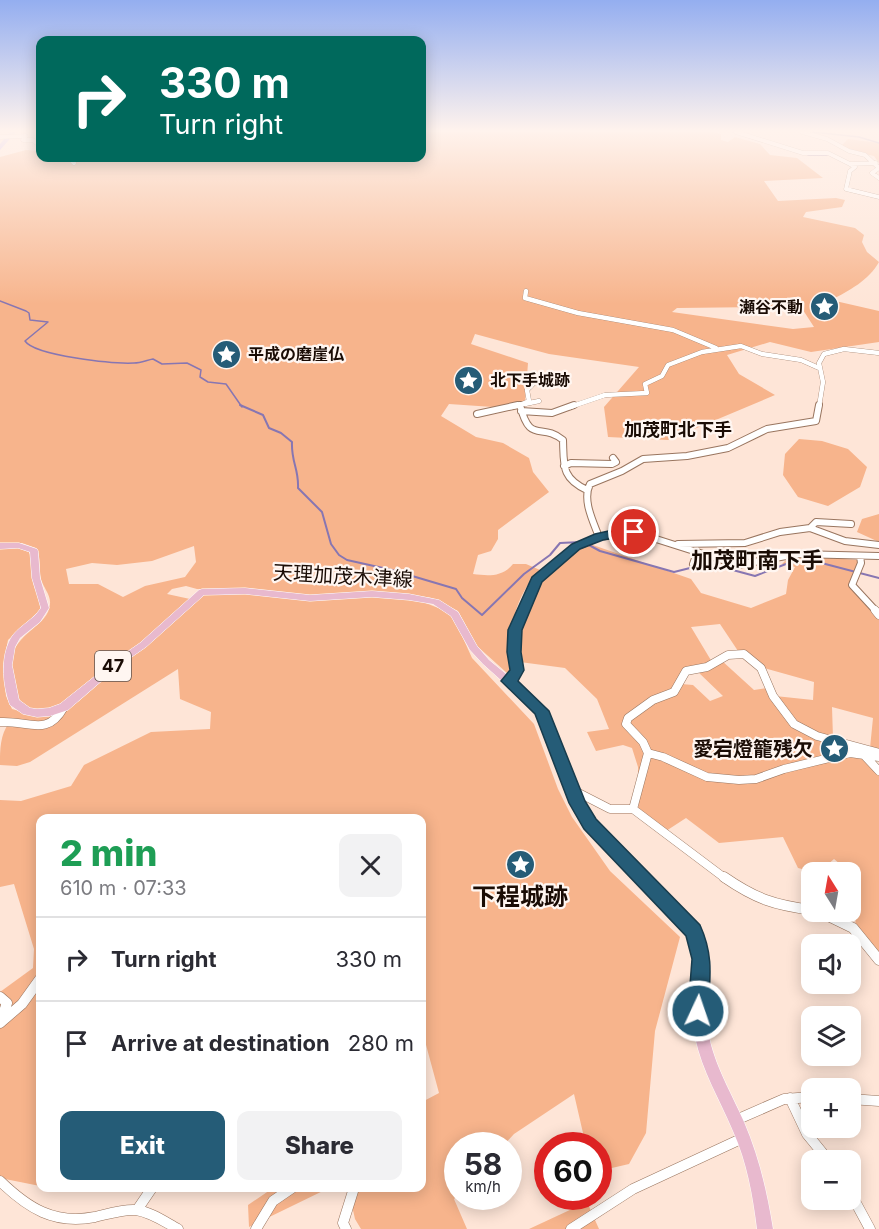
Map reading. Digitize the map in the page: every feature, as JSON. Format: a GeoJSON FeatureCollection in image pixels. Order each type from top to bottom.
{"type":"FeatureCollection","features":[{"type":"Feature","properties":{"kind":"main road","name":"天理加茂木津線"},"geometry":{"type":"LineString","coordinates":[[0,546],[19,545],[34,551],[36,578],[46,604],[44,612],[37,620],[17,636],[10,647],[7,665],[12,697],[18,706],[37,713],[50,712],[64,707],[142,645],[197,595],[214,590],[263,592],[310,598],[372,594],[409,597],[436,602],[455,614],[473,648],[541,711],[571,789],[585,816],[601,837],[686,921],[697,938],[701,959],[698,1011],[702,1036],[715,1074],[744,1138],[755,1174],[765,1229]]}},
{"type":"Feature","properties":{"kind":"street"},"geometry":{"type":"LineString","coordinates":[[848,189],[879,197]]}},
{"type":"Feature","properties":{"kind":"street"},"geometry":{"type":"LineString","coordinates":[[526,291],[525,298],[600,318],[673,330],[718,348]]}},
{"type":"Feature","properties":{"kind":"street"},"geometry":{"type":"LineString","coordinates":[[521,408],[552,413],[605,395],[644,394],[647,393],[645,384],[662,376],[668,365],[718,348],[748,347],[762,354],[801,360],[819,368]]}},
{"type":"Feature","properties":{"kind":"street"},"geometry":{"type":"LineString","coordinates":[[599,537],[589,511],[586,490],[590,484],[622,471],[643,459],[657,456],[687,456],[718,450],[737,444],[767,429],[816,421],[823,382],[819,368],[824,354],[844,349],[879,353]]}},
{"type":"Feature","properties":{"kind":"street"},"geometry":{"type":"LineString","coordinates":[[521,408],[529,401],[528,388],[540,376]]}},
{"type":"Feature","properties":{"kind":"street"},"geometry":{"type":"LineString","coordinates":[[477,414],[521,408],[539,401]]}},
{"type":"Feature","properties":{"kind":"street"},"geometry":{"type":"LineString","coordinates":[[521,408],[526,425],[532,430],[552,432],[563,440],[564,466],[567,477],[586,490]]}},
{"type":"Feature","properties":{"kind":"street"},"geometry":{"type":"LineString","coordinates":[[564,466],[571,463],[612,464],[616,462],[613,459]]}},
{"type":"Feature","properties":{"kind":"street"},"geometry":{"type":"LineString","coordinates":[[810,528],[816,522],[851,524]]}},
{"type":"Feature","properties":{"kind":"street"},"geometry":{"type":"LineString","coordinates":[[673,544],[745,543],[780,532],[810,528],[845,541],[879,545]]}},
{"type":"Feature","properties":{"kind":"street"},"geometry":{"type":"LineString","coordinates":[[508,681],[516,675],[517,670],[514,652],[515,630],[536,580],[565,554],[599,537],[634,532],[728,563],[746,565],[797,554],[879,556]]}},
{"type":"Feature","properties":{"kind":"street"},"geometry":{"type":"LineString","coordinates":[[693,564],[697,553]]}},
{"type":"Feature","properties":{"kind":"street"},"geometry":{"type":"LineString","coordinates":[[860,556],[862,560],[852,585],[870,602],[879,615]]}},
{"type":"Feature","properties":{"kind":"street"},"geometry":{"type":"LineString","coordinates":[[633,809],[648,753],[643,742],[628,728],[626,721],[653,700],[674,692],[686,671],[707,667],[724,656],[738,653],[759,664],[773,696],[794,724],[817,736],[879,755]]}},
{"type":"Feature","properties":{"kind":"street"},"geometry":{"type":"LineString","coordinates":[[0,722],[8,720],[44,727],[59,718],[64,707]]}},
{"type":"Feature","properties":{"kind":"street"},"geometry":{"type":"LineString","coordinates":[[648,753],[663,757],[707,777],[739,780],[756,778],[850,753],[879,755]]}},
{"type":"Feature","properties":{"kind":"street"},"geometry":{"type":"LineString","coordinates":[[864,755],[879,771]]}},
{"type":"Feature","properties":{"kind":"street"},"geometry":{"type":"LineString","coordinates":[[571,789],[610,809],[633,809],[689,853],[748,894],[777,905],[801,908]]}},
{"type":"Feature","properties":{"kind":"street"},"geometry":{"type":"LineString","coordinates":[[841,922],[853,928],[879,960]]}},
{"type":"Feature","properties":{"kind":"street"},"geometry":{"type":"LineString","coordinates":[[0,1022],[22,1004],[36,985]]}},
{"type":"Feature","properties":{"kind":"street"},"geometry":{"type":"LineString","coordinates":[[0,997],[7,1003],[0,1022]]}},
{"type":"Feature","properties":{"kind":"street"},"geometry":{"type":"LineString","coordinates":[[790,1098],[807,1134],[820,1150]]}},
{"type":"Feature","properties":{"kind":"street"},"geometry":{"type":"LineString","coordinates":[[736,1120],[769,1105],[790,1098],[801,1098]]}},
{"type":"Feature","properties":{"kind":"street"},"geometry":{"type":"LineString","coordinates":[[861,1100],[879,1101]]}},
{"type":"Feature","properties":{"kind":"street"},"geometry":{"type":"LineString","coordinates":[[572,1229],[588,1216],[688,1160],[744,1138]]}},
{"type":"Feature","properties":{"kind":"street"},"geometry":{"type":"LineString","coordinates":[[0,1181],[15,1196],[56,1220],[92,1218],[137,1210],[178,1229]]}},
{"type":"Feature","properties":{"kind":"street"},"geometry":{"type":"LineString","coordinates":[[137,1210],[150,1192]]}},
{"type":"Feature","properties":{"kind":"street"},"geometry":{"type":"LineString","coordinates":[[256,1229],[273,1201],[286,1192]]}},
{"type":"Feature","properties":{"kind":"street"},"geometry":{"type":"LineString","coordinates":[[346,1229],[343,1223],[353,1192]]}},
{"type":"Feature","properties":{"kind":"street"},"geometry":{"type":"LineString","coordinates":[[860,1210],[870,1229]]}},
{"type":"Feature","properties":{"kind":"shaded area"},"geometry":{"type":"Polygon","coordinates":[[[0,189],[770,189],[778,201],[836,198],[845,200],[842,207],[806,212],[803,217],[855,228],[864,235],[862,242],[867,252],[879,262],[864,280],[831,300],[879,311],[879,342],[811,352],[770,342],[727,355],[739,374],[775,395],[668,440],[608,437],[604,407],[639,367],[549,354],[475,334],[471,344],[528,363],[525,402],[493,407],[449,404],[441,416],[476,437],[503,443],[529,458],[533,472],[549,492],[498,530],[498,539],[491,551],[478,555],[473,574],[495,575],[513,564],[526,564],[540,570],[531,580],[518,604],[511,644],[514,670],[507,673],[477,646],[458,611],[432,598],[405,594],[314,596],[263,590],[197,589],[186,586],[172,589],[167,594],[190,599],[112,667],[60,705],[43,711],[34,710],[26,707],[16,692],[11,663],[18,644],[44,619],[50,601],[41,579],[36,548],[22,543],[0,544],[0,189]],[[762,307],[677,308],[672,312],[793,329],[814,327],[803,310],[762,307]],[[194,546],[152,561],[117,565],[92,563],[66,569],[69,584],[98,584],[123,597],[145,586],[185,577],[196,562],[194,546]]]}},
{"type":"Feature","properties":{"kind":"shaded area"},"geometry":{"type":"Polygon","coordinates":[[[799,439],[822,441],[848,449],[867,467],[860,487],[828,506],[798,497],[783,475],[785,454],[799,439]]]}},
{"type":"Feature","properties":{"kind":"shaded area"},"geometry":{"type":"Polygon","coordinates":[[[879,514],[879,542],[857,532],[862,519],[879,514]]]}},
{"type":"Feature","properties":{"kind":"shaded area"},"geometry":{"type":"Polygon","coordinates":[[[590,544],[691,579],[701,593],[751,608],[786,594],[788,580],[795,567],[782,564],[788,558],[798,556],[859,560],[850,585],[875,611],[879,620],[879,751],[870,748],[873,718],[832,707],[833,738],[813,732],[800,724],[775,696],[813,700],[814,682],[764,668],[738,651],[720,624],[691,627],[712,662],[687,668],[672,690],[626,717],[646,753],[638,778],[638,767],[632,748],[623,745],[596,751],[587,732],[609,729],[597,699],[565,668],[520,662],[520,631],[541,581],[569,556],[590,544]]]}},
{"type":"Feature","properties":{"kind":"shaded area"},"geometry":{"type":"Polygon","coordinates":[[[0,548],[19,548],[29,552],[33,582],[40,606],[40,610],[8,640],[3,666],[6,696],[12,709],[40,717],[59,713],[79,701],[200,595],[226,592],[305,599],[379,596],[423,602],[446,611],[454,618],[472,658],[534,724],[558,789],[572,817],[610,871],[680,937],[655,1031],[646,1133],[629,1164],[612,1168],[612,1132],[583,1132],[574,1094],[517,1132],[444,1132],[444,1210],[459,1210],[467,1229],[361,1229],[355,1219],[349,1192],[426,1192],[426,1100],[439,1093],[426,1045],[426,814],[36,814],[36,1185],[0,1178],[0,992],[33,968],[34,949],[14,884],[0,887],[0,800],[21,801],[71,786],[84,765],[151,732],[210,729],[211,712],[180,699],[178,669],[30,762],[17,766],[0,765],[2,738],[9,723],[0,721],[0,548]]]}},
{"type":"Feature","properties":{"kind":"shaded area"},"geometry":{"type":"Polygon","coordinates":[[[721,660],[754,690],[767,688],[780,712],[792,725],[863,749],[755,777],[714,776],[649,751],[631,727],[630,719],[681,684],[693,685],[710,701],[723,696],[697,671],[721,660]]]}},
{"type":"Feature","properties":{"kind":"shaded area"},"geometry":{"type":"Polygon","coordinates":[[[851,755],[859,756],[879,774],[879,956],[855,927],[855,922],[861,922],[861,862],[838,862],[834,859],[831,862],[801,862],[801,869],[798,868],[783,837],[719,843],[686,818],[666,831],[638,809],[642,782],[652,756],[726,782],[851,755]]]}},
{"type":"Feature","properties":{"kind":"shaded area"},"geometry":{"type":"Polygon","coordinates":[[[267,1192],[321,1192],[249,1227],[248,1205],[267,1192]]]}},
{"type":"Feature","properties":{"kind":"shaded area"},"geometry":{"type":"Polygon","coordinates":[[[570,1210],[591,1210],[599,1229],[529,1229],[570,1210]]]}},
{"type":"Feature","properties":{"kind":"waterway"},"geometry":{"type":"LineString","coordinates":[[0,301],[26,311],[29,313],[30,320],[48,322],[25,341],[32,346],[59,355],[110,362],[139,363],[153,359],[162,364],[187,363],[201,370],[200,377],[208,382],[226,384],[241,405]]}},
{"type":"Feature","properties":{"kind":"waterway"},"geometry":{"type":"LineString","coordinates":[[241,405],[263,415],[269,428],[281,433],[292,442],[298,488],[322,512],[331,544],[339,555],[347,560],[392,570],[456,589],[462,598],[482,615],[524,574],[550,555],[560,543],[581,542]]}},
{"type":"Feature","properties":{"kind":"waterway"},"geometry":{"type":"LineString","coordinates":[[587,544],[600,551],[674,572],[714,565],[755,576],[786,564],[810,560],[879,578]]}},
{"type":"Feature","properties":{"kind":"place","name":"瀬谷不動"},"geometry":{"type":"Point","coordinates":[824,307]}},
{"type":"Feature","properties":{"kind":"place","name":"平成の磨崖仏"},"geometry":{"type":"Point","coordinates":[227,354]}},
{"type":"Feature","properties":{"kind":"place","name":"北下手城跡"},"geometry":{"type":"Point","coordinates":[469,380]}},
{"type":"Feature","properties":{"kind":"place","name":"愛宕燈籠残欠"},"geometry":{"type":"Point","coordinates":[834,749]}},
{"type":"Feature","properties":{"kind":"place","name":"下程城跡"},"geometry":{"type":"Point","coordinates":[520,864]}},
{"type":"Feature","properties":{"kind":"district","name":"加茂町北下手"},"geometry":{"type":"Point","coordinates":[678,430]}},
{"type":"Feature","properties":{"kind":"district","name":"加茂町南下手"},"geometry":{"type":"Point","coordinates":[757,560]}},
{"type":"Feature","properties":{"kind":"route"},"geometry":{"type":"LineString","coordinates":[[634,532],[599,537],[576,547],[536,580],[515,630],[514,652],[517,670],[516,675],[508,681],[541,711],[577,803],[590,824],[686,921],[693,931],[700,945],[701,959],[698,1011]]}}]}
